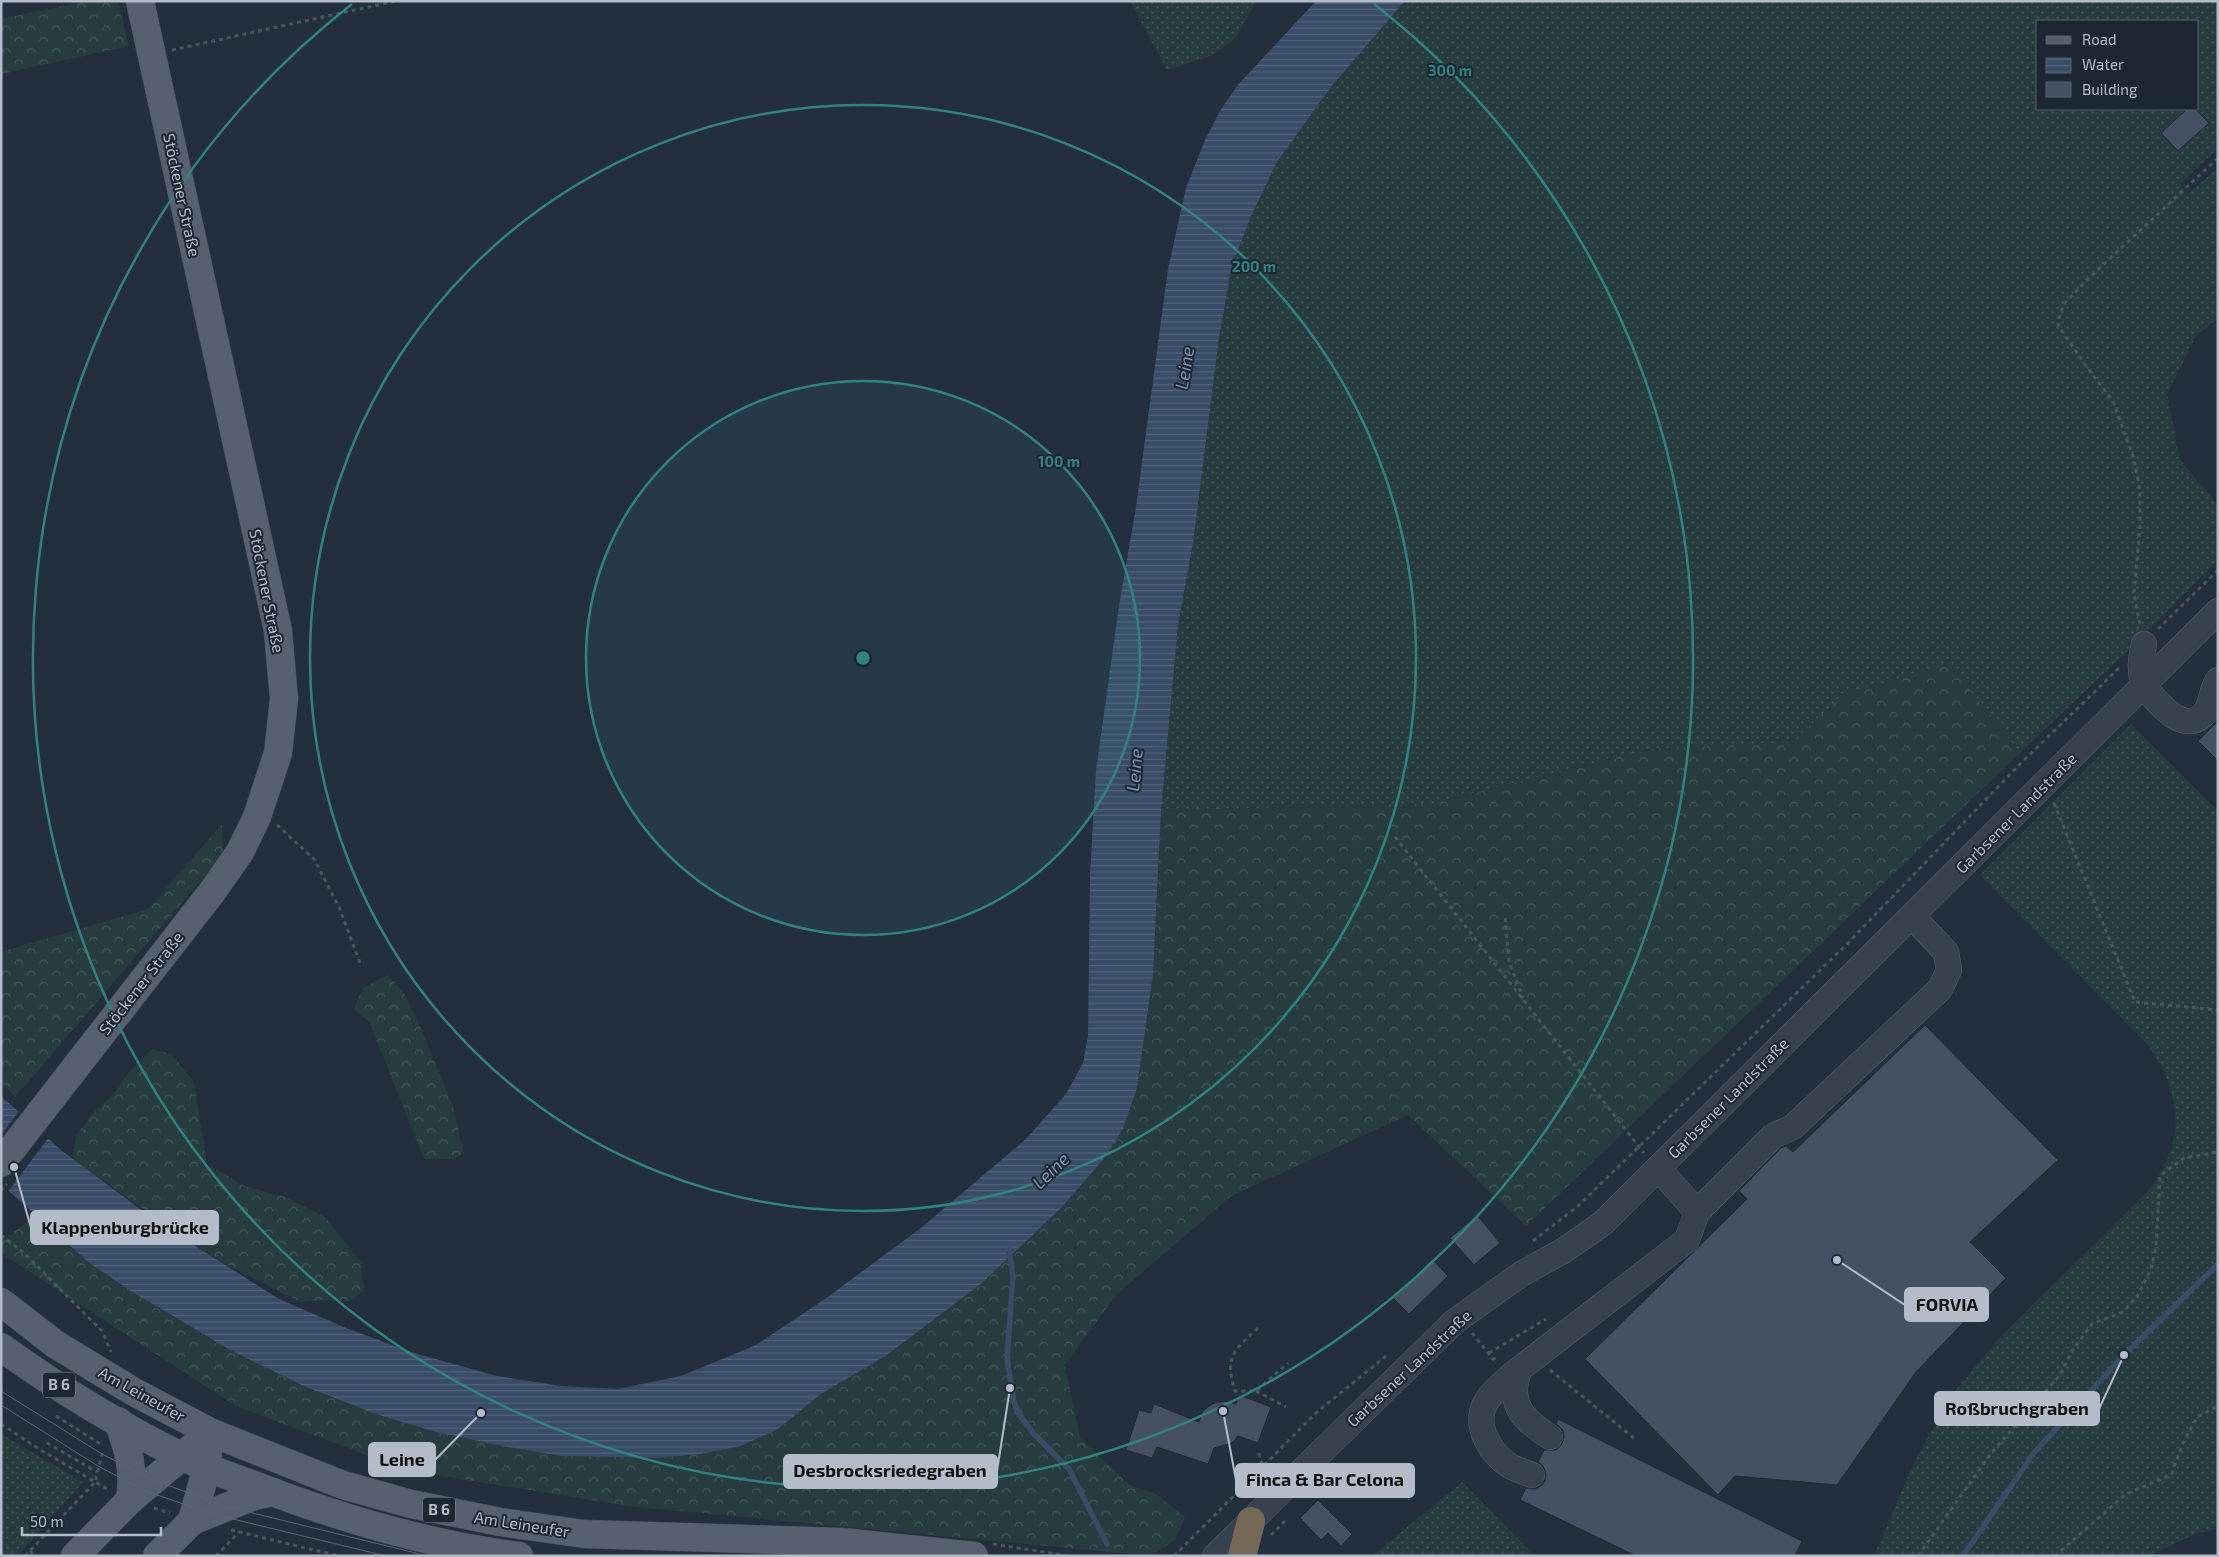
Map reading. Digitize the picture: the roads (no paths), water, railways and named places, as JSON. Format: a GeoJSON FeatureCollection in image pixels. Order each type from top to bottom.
{"type":"FeatureCollection","features":[{"type":"Feature","properties":{"kind":"highway"},"geometry":{"type":"LineString","coordinates":[[1242,1556],[1251,1520]]}},
{"type":"Feature","properties":{"kind":"main road","name":"Stöckener Straße"},"geometry":{"type":"LineString","coordinates":[[1,1163],[212,892],[240,852],[271,823],[284,699],[278,631],[140,1]]}},
{"type":"Feature","properties":{"kind":"main road","name":"Am Leineufer"},"geometry":{"type":"LineString","coordinates":[[1,1302],[55,1344],[134,1392],[210,1432],[343,1486],[411,1504],[500,1522],[584,1534],[842,1542],[978,1549]]}},
{"type":"Feature","properties":{"kind":"main road","name":"Am Leineufer"},"geometry":{"type":"LineString","coordinates":[[1,1347],[31,1369],[118,1421],[182,1456],[207,1467],[334,1515],[401,1535],[519,1556]]}},
{"type":"Feature","properties":{"kind":"main road"},"geometry":{"type":"LineString","coordinates":[[75,1556],[121,1495],[133,1486],[130,1454],[118,1421]]}},
{"type":"Feature","properties":{"kind":"main road"},"geometry":{"type":"LineString","coordinates":[[121,1495],[182,1456],[210,1432]]}},
{"type":"Feature","properties":{"kind":"main road"},"geometry":{"type":"LineString","coordinates":[[192,1521],[207,1467],[210,1432]]}},
{"type":"Feature","properties":{"kind":"main road"},"geometry":{"type":"LineString","coordinates":[[157,1556],[192,1521],[254,1496],[273,1492]]}},
{"type":"Feature","properties":{"kind":"street","name":"Garbsener Landstraße"},"geometry":{"type":"LineString","coordinates":[[1215,1556],[1454,1322],[1521,1274],[1563,1251],[1603,1223],[2218,611]]}},
{"type":"Feature","properties":{"kind":"street"},"geometry":{"type":"LineString","coordinates":[[2144,644],[2139,665],[2143,685],[2170,715],[2191,721],[2203,715],[2210,703],[2211,691],[2218,680]]}},
{"type":"Feature","properties":{"kind":"street"},"geometry":{"type":"LineString","coordinates":[[1532,1476],[1510,1466],[1496,1454],[1485,1439],[1482,1425],[1484,1407],[1491,1395],[1518,1360],[1687,1240],[1697,1212],[1772,1136],[1793,1128],[1940,989],[1950,970],[1946,952],[1912,916]]}},
{"type":"Feature","properties":{"kind":"street"},"geometry":{"type":"LineString","coordinates":[[1658,1168],[1697,1212]]}},
{"type":"Feature","properties":{"kind":"street"},"geometry":{"type":"LineString","coordinates":[[1518,1360],[1514,1383],[1514,1396],[1518,1408],[1538,1430],[1550,1437]]}},
{"type":"Feature","properties":{"kind":"water"},"geometry":{"type":"Polygon","coordinates":[[[1316,1],[1405,1],[1331,87],[1277,162],[1252,214],[1232,265],[1219,338],[1193,543],[1178,625],[1161,811],[1153,974],[1137,1088],[1123,1129],[1103,1160],[1060,1209],[982,1283],[887,1355],[821,1394],[778,1429],[741,1446],[701,1454],[656,1458],[561,1456],[436,1432],[382,1416],[306,1387],[232,1351],[131,1291],[88,1262],[1,1184],[1,1096],[62,1151],[159,1223],[279,1299],[346,1328],[414,1353],[497,1376],[561,1386],[617,1389],[681,1376],[756,1345],[825,1299],[921,1228],[1026,1139],[1066,1094],[1083,1063],[1088,1035],[1090,875],[1096,771],[1119,606],[1136,507],[1168,269],[1186,188],[1205,140],[1220,111],[1237,86],[1316,1]]]}},
{"type":"Feature","properties":{"kind":"waterway"},"geometry":{"type":"LineString","coordinates":[[1009,1250],[1013,1276],[1007,1359],[1014,1402],[1018,1413],[1033,1433],[1069,1469],[1107,1544]]}},
{"type":"Feature","properties":{"kind":"waterway"},"geometry":{"type":"LineString","coordinates":[[1963,1556],[2034,1453],[2124,1355],[2218,1264]]}},
{"type":"Feature","properties":{"kind":"tram line"},"geometry":{"type":"LineString","coordinates":[[1,1391],[102,1454],[153,1480],[228,1507],[428,1556]]}},
{"type":"Feature","properties":{"kind":"tram line"},"geometry":{"type":"LineString","coordinates":[[1,1405],[98,1466],[143,1490],[212,1514],[386,1556]]}},
{"type":"Feature","properties":{"kind":"place","name":"Klappenburgbrücke"},"geometry":{"type":"Point","coordinates":[14,1167]}},
{"type":"Feature","properties":{"kind":"place","name":"FORVIA"},"geometry":{"type":"Point","coordinates":[1837,1260]}},
{"type":"Feature","properties":{"kind":"place","name":"Roßbruchgraben"},"geometry":{"type":"Point","coordinates":[2124,1355]}},
{"type":"Feature","properties":{"kind":"place","name":"Desbrocksriedegraben"},"geometry":{"type":"Point","coordinates":[1010,1388]}},
{"type":"Feature","properties":{"kind":"place","name":"Finca & Bar Celona"},"geometry":{"type":"Point","coordinates":[1223,1411]}},
{"type":"Feature","properties":{"kind":"place","name":"Leine"},"geometry":{"type":"Point","coordinates":[481,1413]}}]}
